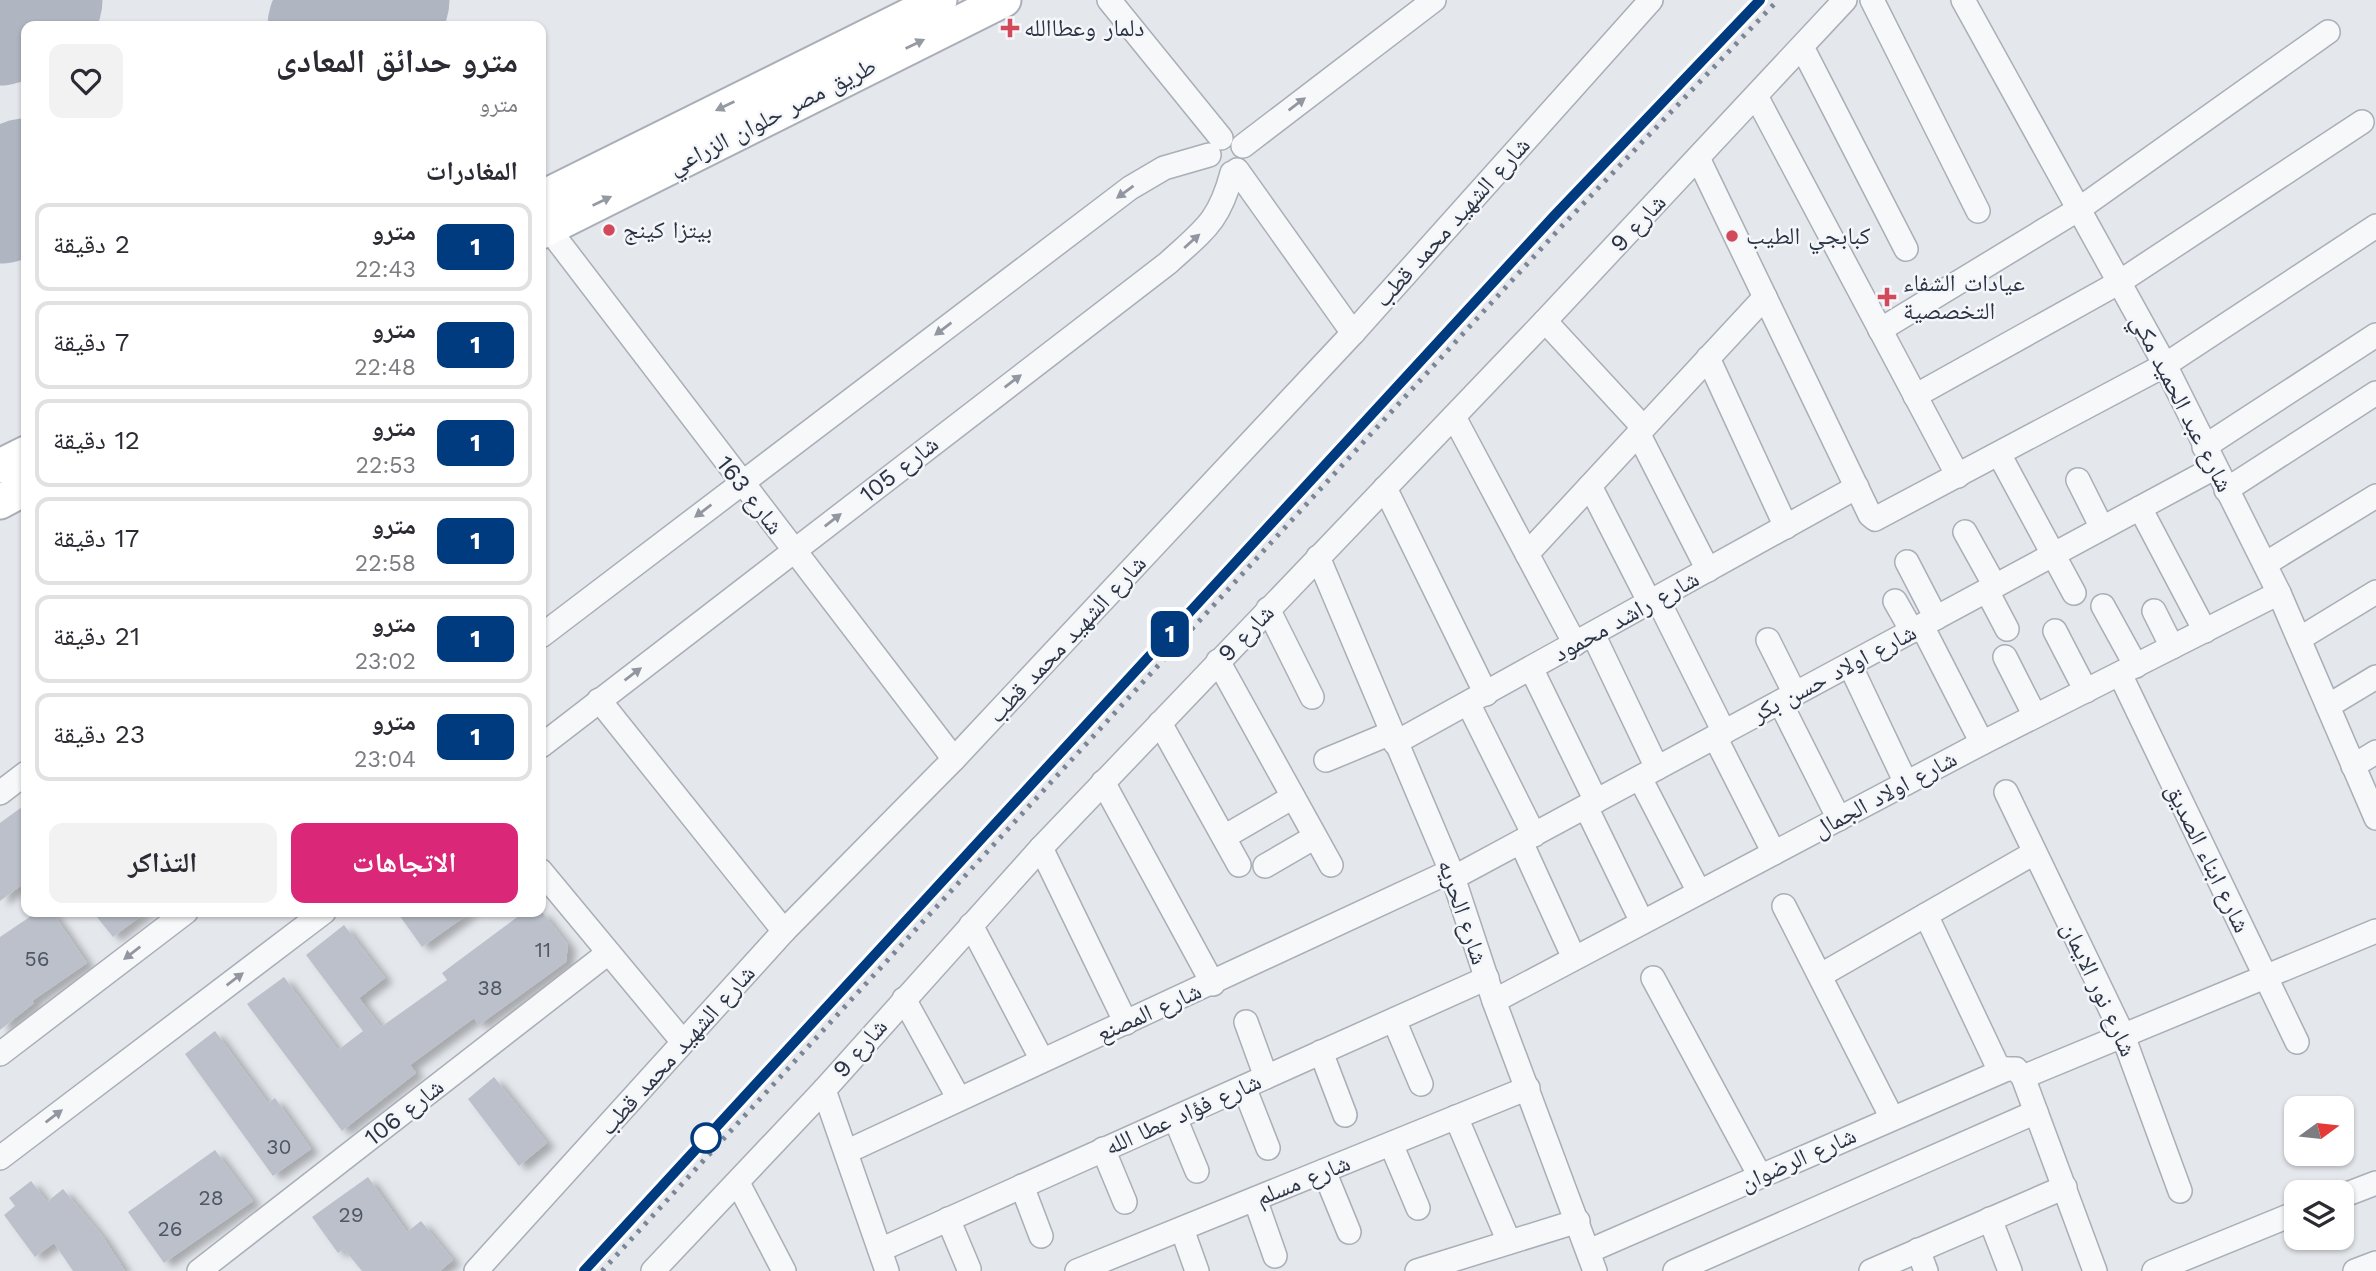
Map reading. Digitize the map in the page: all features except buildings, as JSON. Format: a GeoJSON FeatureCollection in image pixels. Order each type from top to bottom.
{"type":"FeatureCollection","features":[{"type":"Feature","properties":{"kind":"main road","name":"طريق مصر حلوان الزراعي"},"geometry":{"type":"LineString","coordinates":[[838,67],[940,0]]}},
{"type":"Feature","properties":{"kind":"main road","name":"طريق مصر حلوان الزراعي"},"geometry":{"type":"LineString","coordinates":[[546,217],[838,67],[1004,0]]}},
{"type":"Feature","properties":{"kind":"main road"},"geometry":{"type":"LineString","coordinates":[[0,466],[21,456]]}},
{"type":"Feature","properties":{"kind":"main road"},"geometry":{"type":"LineString","coordinates":[[0,502],[21,491]]}},
{"type":"Feature","properties":{"kind":"street"},"geometry":{"type":"LineString","coordinates":[[1109,0],[1215,146],[1216,170],[1235,172],[1353,332]]}},
{"type":"Feature","properties":{"kind":"street"},"geometry":{"type":"LineString","coordinates":[[1243,146],[1434,0]]}},
{"type":"Feature","properties":{"kind":"street","name":"شارع الشهيد محمد قطب"},"geometry":{"type":"LineString","coordinates":[[476,1271],[785,931],[954,759],[1353,332],[1651,0]]}},
{"type":"Feature","properties":{"kind":"street","name":"شارع 9"},"geometry":{"type":"LineString","coordinates":[[653,1271],[674,1262],[738,1183],[1103,782],[1545,321],[1846,0]]}},
{"type":"Feature","properties":{"kind":"street"},"geometry":{"type":"LineString","coordinates":[[1872,0],[1978,211]]}},
{"type":"Feature","properties":{"kind":"street","name":"شارع عبد الحميد مكي"},"geometry":{"type":"LineString","coordinates":[[1963,0],[2165,365],[2214,468],[2279,593],[2376,818]]}},
{"type":"Feature","properties":{"kind":"street"},"geometry":{"type":"LineString","coordinates":[[1880,330],[2079,209],[2328,33]]}},
{"type":"Feature","properties":{"kind":"street"},"geometry":{"type":"LineString","coordinates":[[1802,47],[1906,249]]}},
{"type":"Feature","properties":{"kind":"street"},"geometry":{"type":"LineString","coordinates":[[1756,96],[1958,477]]}},
{"type":"Feature","properties":{"kind":"street"},"geometry":{"type":"LineString","coordinates":[[1915,396],[2118,282],[2362,122]]}},
{"type":"Feature","properties":{"kind":"street"},"geometry":{"type":"LineString","coordinates":[[546,626],[740,483],[1130,188],[1164,168],[1232,137],[1243,146],[1244,162],[1235,172]]}},
{"type":"Feature","properties":{"kind":"street"},"geometry":{"type":"LineString","coordinates":[[1698,158],[1872,518],[1880,519],[2165,365],[2376,226]]}},
{"type":"Feature","properties":{"kind":"street","name":"شارع 105"},"geometry":{"type":"LineString","coordinates":[[546,742],[1168,263],[1215,218],[1224,205],[1235,172]]}},
{"type":"Feature","properties":{"kind":"street","name":"شارع 163"},"geometry":{"type":"LineString","coordinates":[[546,223],[740,483],[954,759]]}},
{"type":"Feature","properties":{"kind":"street"},"geometry":{"type":"LineString","coordinates":[[1527,554],[1765,297]]}},
{"type":"Feature","properties":{"kind":"street"},"geometry":{"type":"LineString","coordinates":[[1545,321],[1641,430],[1707,570]]}},
{"type":"Feature","properties":{"kind":"street"},"geometry":{"type":"LineString","coordinates":[[2204,447],[2376,335]]}},
{"type":"Feature","properties":{"kind":"street"},"geometry":{"type":"LineString","coordinates":[[1707,358],[1786,527]]}},
{"type":"Feature","properties":{"kind":"street"},"geometry":{"type":"LineString","coordinates":[[2226,490],[2376,393]]}},
{"type":"Feature","properties":{"kind":"street"},"geometry":{"type":"LineString","coordinates":[[1454,416],[1527,554],[1584,639],[1649,773],[1699,892]]}},
{"type":"Feature","properties":{"kind":"street"},"geometry":{"type":"LineString","coordinates":[[1998,454],[2074,593]]}},
{"type":"Feature","properties":{"kind":"street","name":"شارع اولاد حسن بكر"},"geometry":{"type":"LineString","coordinates":[[1452,875],[1528,838],[2214,468]]}},
{"type":"Feature","properties":{"kind":"street"},"geometry":{"type":"LineString","coordinates":[[2078,480],[2102,528]]}},
{"type":"Feature","properties":{"kind":"street"},"geometry":{"type":"LineString","coordinates":[[1590,486],[1653,601],[1720,735],[1774,853]]}},
{"type":"Feature","properties":{"kind":"street","name":"شارع راشد محمود"},"geometry":{"type":"LineString","coordinates":[[1326,760],[1393,738],[1477,698],[1857,487]]}},
{"type":"Feature","properties":{"kind":"street"},"geometry":{"type":"LineString","coordinates":[[1385,488],[1477,698],[1574,958]]}},
{"type":"Feature","properties":{"kind":"street"},"geometry":{"type":"LineString","coordinates":[[2265,564],[2376,496]]}},
{"type":"Feature","properties":{"kind":"street"},"geometry":{"type":"LineString","coordinates":[[2140,508],[2205,631]]}},
{"type":"Feature","properties":{"kind":"street"},"geometry":{"type":"LineString","coordinates":[[1965,531],[2007,629]]}},
{"type":"Feature","properties":{"kind":"street","name":"شارع الحريه"},"geometry":{"type":"LineString","coordinates":[[1318,557],[1452,875],[1494,1001],[1592,1261]]}},
{"type":"Feature","properties":{"kind":"street"},"geometry":{"type":"LineString","coordinates":[[1907,562],[1923,625],[1982,743]]}},
{"type":"Feature","properties":{"kind":"street"},"geometry":{"type":"LineString","coordinates":[[2299,639],[2376,592]]}},
{"type":"Feature","properties":{"kind":"street","name":"شارع اولاد الجمال"},"geometry":{"type":"LineString","coordinates":[[1494,1001],[1982,743],[2279,593]]}},
{"type":"Feature","properties":{"kind":"street"},"geometry":{"type":"LineString","coordinates":[[1895,601],[1923,625]]}},
{"type":"Feature","properties":{"kind":"street","name":"شارع ابناء الصديق"},"geometry":{"type":"LineString","coordinates":[[2103,606],[2128,670],[2297,1042]]}},
{"type":"Feature","properties":{"kind":"street"},"geometry":{"type":"LineString","coordinates":[[1268,609],[1312,696]]}},
{"type":"Feature","properties":{"kind":"street"},"geometry":{"type":"LineString","coordinates":[[2154,611],[2172,647]]}},
{"type":"Feature","properties":{"kind":"street"},"geometry":{"type":"LineString","coordinates":[[2055,631],[2086,691]]}},
{"type":"Feature","properties":{"kind":"street"},"geometry":{"type":"LineString","coordinates":[[1768,640],[1787,698],[1839,819]]}},
{"type":"Feature","properties":{"kind":"street"},"geometry":{"type":"LineString","coordinates":[[2005,657],[2035,716]]}},
{"type":"Feature","properties":{"kind":"street"},"geometry":{"type":"LineString","coordinates":[[1219,661],[1331,865]]}},
{"type":"Feature","properties":{"kind":"street"},"geometry":{"type":"LineString","coordinates":[[1850,665],[1906,783]]}},
{"type":"Feature","properties":{"kind":"street"},"geometry":{"type":"LineString","coordinates":[[1531,668],[1642,922]]}},
{"type":"Feature","properties":{"kind":"street"},"geometry":{"type":"LineString","coordinates":[[2328,706],[2376,677]]}},
{"type":"Feature","properties":{"kind":"street"},"geometry":{"type":"LineString","coordinates":[[599,700],[785,931]]}},
{"type":"Feature","properties":{"kind":"street"},"geometry":{"type":"LineString","coordinates":[[1160,723],[1239,865]]}},
{"type":"Feature","properties":{"kind":"street"},"geometry":{"type":"LineString","coordinates":[[2353,766],[2376,752]]}},
{"type":"Feature","properties":{"kind":"street"},"geometry":{"type":"LineString","coordinates":[[0,793],[21,777]]}},
{"type":"Feature","properties":{"kind":"street"},"geometry":{"type":"LineString","coordinates":[[1103,782],[1213,984]]}},
{"type":"Feature","properties":{"kind":"street","name":"شارع نور الايمان"},"geometry":{"type":"LineString","coordinates":[[2007,792],[2122,1033],[2180,1191]]}},
{"type":"Feature","properties":{"kind":"street"},"geometry":{"type":"LineString","coordinates":[[1224,837],[1293,797]]}},
{"type":"Feature","properties":{"kind":"street"},"geometry":{"type":"LineString","coordinates":[[1265,866],[1315,836]]}},
{"type":"Feature","properties":{"kind":"street"},"geometry":{"type":"LineString","coordinates":[[1041,849],[1126,1023]]}},
{"type":"Feature","properties":{"kind":"street"},"geometry":{"type":"LineString","coordinates":[[1821,975],[2034,853]]}},
{"type":"Feature","properties":{"kind":"street","name":"شارع المصنع"},"geometry":{"type":"LineString","coordinates":[[846,1152],[1042,1060],[1452,875]]}},
{"type":"Feature","properties":{"kind":"street"},"geometry":{"type":"LineString","coordinates":[[546,878],[683,1042]]}},
{"type":"Feature","properties":{"kind":"street"},"geometry":{"type":"LineString","coordinates":[[1784,906],[1892,1118]]}},
{"type":"Feature","properties":{"kind":"street"},"geometry":{"type":"LineString","coordinates":[[1926,915],[1997,1065],[2015,1073],[2036,1112],[2095,1271]]}},
{"type":"Feature","properties":{"kind":"street"},"geometry":{"type":"LineString","coordinates":[[0,1054],[179,917]]}},
{"type":"Feature","properties":{"kind":"street"},"geometry":{"type":"LineString","coordinates":[[0,1158],[317,917]]}},
{"type":"Feature","properties":{"kind":"street"},"geometry":{"type":"LineString","coordinates":[[971,925],[1042,1060]]}},
{"type":"Feature","properties":{"kind":"street","name":"شارع الرضوان"},"geometry":{"type":"LineString","coordinates":[[1592,1261],[1760,1176],[1892,1118],[2122,1033],[2376,931]]}},
{"type":"Feature","properties":{"kind":"street","name":"شارع 106"},"geometry":{"type":"LineString","coordinates":[[198,1271],[608,953]]}},
{"type":"Feature","properties":{"kind":"street","name":"شارع فؤاد عطا الله"},"geometry":{"type":"LineString","coordinates":[[883,1260],[948,1219],[1487,978]]}},
{"type":"Feature","properties":{"kind":"street"},"geometry":{"type":"LineString","coordinates":[[1653,978],[1760,1176]]}},
{"type":"Feature","properties":{"kind":"street"},"geometry":{"type":"LineString","coordinates":[[904,999],[959,1099]]}},
{"type":"Feature","properties":{"kind":"street"},"geometry":{"type":"LineString","coordinates":[[1394,1020],[1421,1084]]}},
{"type":"Feature","properties":{"kind":"street"},"geometry":{"type":"LineString","coordinates":[[1246,1022],[1266,1077]]}},
{"type":"Feature","properties":{"kind":"street"},"geometry":{"type":"LineString","coordinates":[[1321,1052],[1345,1115]]}},
{"type":"Feature","properties":{"kind":"street"},"geometry":{"type":"LineString","coordinates":[[1244,1087],[1268,1147]]}},
{"type":"Feature","properties":{"kind":"street","name":"شارع مسلم"},"geometry":{"type":"LineString","coordinates":[[1077,1271],[1122,1262],[1182,1229],[1528,1088]]}},
{"type":"Feature","properties":{"kind":"street"},"geometry":{"type":"LineString","coordinates":[[824,1090],[883,1260]]}},
{"type":"Feature","properties":{"kind":"street"},"geometry":{"type":"LineString","coordinates":[[1675,1271],[2036,1112]]}},
{"type":"Feature","properties":{"kind":"street"},"geometry":{"type":"LineString","coordinates":[[1456,1117],[1509,1242]]}},
{"type":"Feature","properties":{"kind":"street"},"geometry":{"type":"LineString","coordinates":[[1175,1118],[1198,1171]]}},
{"type":"Feature","properties":{"kind":"street"},"geometry":{"type":"LineString","coordinates":[[1391,1144],[1418,1208]]}},
{"type":"Feature","properties":{"kind":"street"},"geometry":{"type":"LineString","coordinates":[[1104,1149],[1125,1202]]}},
{"type":"Feature","properties":{"kind":"street"},"geometry":{"type":"LineString","coordinates":[[1324,1171],[1349,1232]]}},
{"type":"Feature","properties":{"kind":"street"},"geometry":{"type":"LineString","coordinates":[[738,1183],[784,1271]]}},
{"type":"Feature","properties":{"kind":"street"},"geometry":{"type":"LineString","coordinates":[[2354,1191],[2376,1183]]}},
{"type":"Feature","properties":{"kind":"street"},"geometry":{"type":"LineString","coordinates":[[1022,1186],[1041,1236]]}},
{"type":"Feature","properties":{"kind":"street"},"geometry":{"type":"LineString","coordinates":[[1871,1271],[1922,1261],[1990,1219],[2065,1187]]}},
{"type":"Feature","properties":{"kind":"street"},"geometry":{"type":"LineString","coordinates":[[1255,1199],[1275,1256]]}},
{"type":"Feature","properties":{"kind":"street"},"geometry":{"type":"LineString","coordinates":[[2154,1271],[2284,1218]]}},
{"type":"Feature","properties":{"kind":"street"},"geometry":{"type":"LineString","coordinates":[[948,1219],[970,1269]]}},
{"type":"Feature","properties":{"kind":"street"},"geometry":{"type":"LineString","coordinates":[[1990,1219],[2010,1271]]}},
{"type":"Feature","properties":{"kind":"street"},"geometry":{"type":"LineString","coordinates":[[1417,1271],[1481,1261],[1509,1242],[1578,1221]]}},
{"type":"Feature","properties":{"kind":"street"},"geometry":{"type":"LineString","coordinates":[[1182,1229],[1197,1271]]}},
{"type":"Feature","properties":{"kind":"street"},"geometry":{"type":"LineString","coordinates":[[2355,1271],[2376,1263]]}},
{"type":"Feature","properties":{"kind":"runway"},"geometry":{"type":"LineString","coordinates":[[0,20],[37,0]]}},
{"type":"Feature","properties":{"kind":"runway"},"geometry":{"type":"LineString","coordinates":[[343,21],[384,0]]}},
{"type":"Feature","properties":{"kind":"runway"},"geometry":{"type":"LineString","coordinates":[[0,198],[21,187]]}},
{"type":"Feature","properties":{"kind":"railway"},"geometry":{"type":"LineString","coordinates":[[584,1271],[1554,217],[1760,0]]}},
{"type":"Feature","properties":{"kind":"railway"},"geometry":{"type":"LineString","coordinates":[[602,1271],[1562,226],[1778,0]]}},
{"type":"Feature","properties":{"kind":"metro line","name":"1"},"geometry":{"type":"LineString","coordinates":[[584,1271],[1554,216],[1760,0]]}},
{"type":"Feature","properties":{"kind":"place","name":"دلمار وعطاالله"},"geometry":{"type":"Point","coordinates":[1010,28]}},
{"type":"Feature","properties":{"kind":"place","name":"بيتزا كينج"},"geometry":{"type":"Point","coordinates":[609,230]}},
{"type":"Feature","properties":{"kind":"place","name":"كبابجي الطيب"},"geometry":{"type":"Point","coordinates":[1732,236]}},
{"type":"Feature","properties":{"kind":"place","name":"عيادات الشفاء التخصصية"},"geometry":{"type":"Point","coordinates":[1887,297]}}]}
